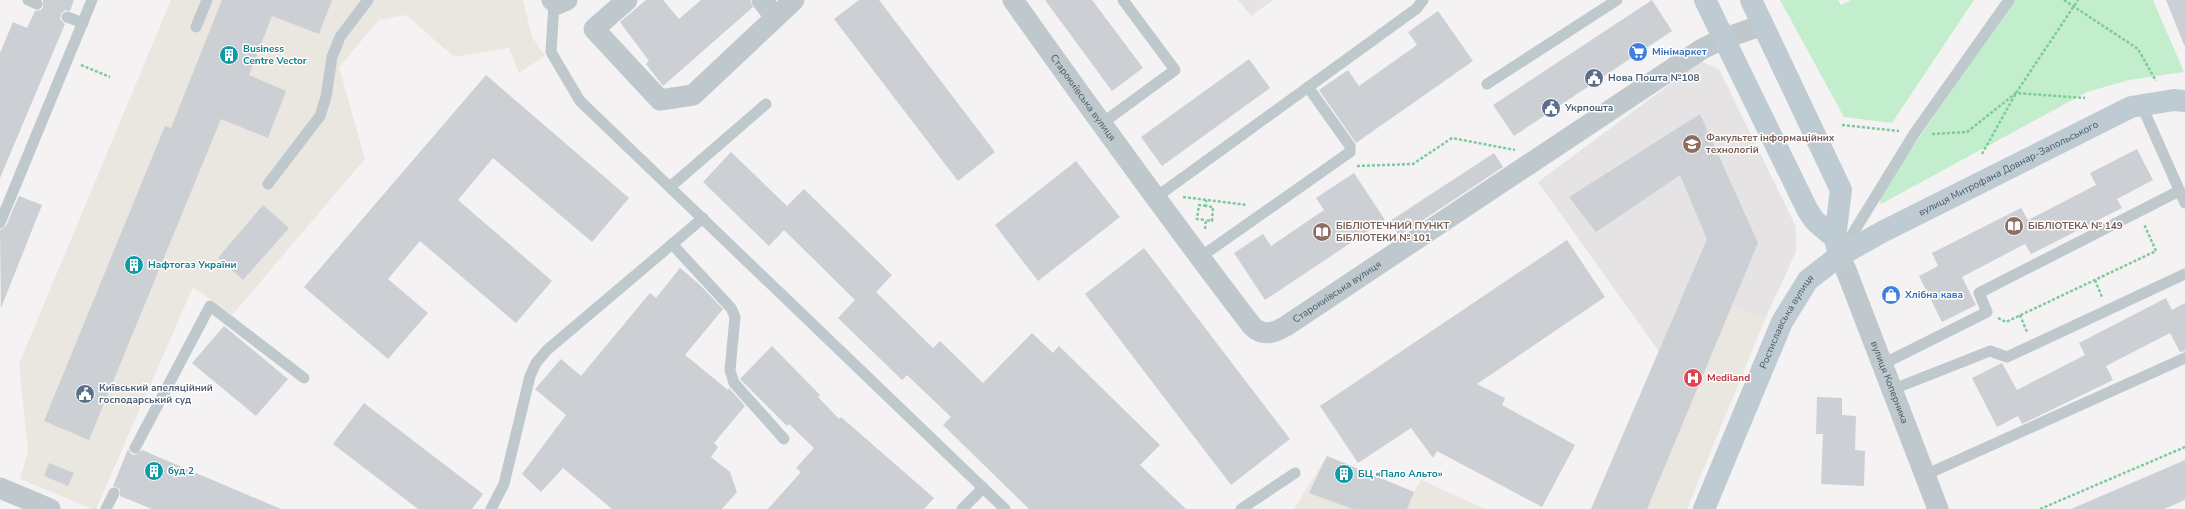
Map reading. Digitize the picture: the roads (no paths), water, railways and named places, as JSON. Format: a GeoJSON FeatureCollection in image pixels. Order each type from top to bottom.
{"type":"FeatureCollection","features":[{"type":"Feature","properties":{"kind":"street"},"geometry":{"type":"LineString","coordinates":[[627,0],[594,29],[660,100],[693,95],[794,0]]}},
{"type":"Feature","properties":{"kind":"street"},"geometry":{"type":"LineString","coordinates":[[762,0],[775,17]]}},
{"type":"Feature","properties":{"kind":"street","name":"Старокиївська вулиця"},"geometry":{"type":"LineString","coordinates":[[1013,0],[1100,124],[1158,196],[1201,257],[1258,332],[1275,332],[1702,49],[1725,38],[1763,25]]}},
{"type":"Feature","properties":{"kind":"street"},"geometry":{"type":"LineString","coordinates":[[1705,0],[1725,38],[1808,212],[1837,247]]}},
{"type":"Feature","properties":{"kind":"street"},"geometry":{"type":"LineString","coordinates":[[1750,0],[1841,190],[1837,247]]}},
{"type":"Feature","properties":{"kind":"street","name":"вулиця Митрофана Довнар-Запольського"},"geometry":{"type":"LineString","coordinates":[[1837,247],[1889,228],[2131,107],[2140,104],[2174,100],[2185,101]]}},
{"type":"Feature","properties":{"kind":"street","name":"вулиця Коперника"},"geometry":{"type":"LineString","coordinates":[[1837,247],[1881,365],[1938,509]]}},
{"type":"Feature","properties":{"kind":"street","name":"Ростиславська вулиця"},"geometry":{"type":"LineString","coordinates":[[1704,509],[1782,322],[1808,280],[1837,247]]}},
{"type":"Feature","properties":{"kind":"street"},"geometry":{"type":"LineString","coordinates":[[0,488],[50,509]]}},
{"type":"Feature","properties":{"kind":"lane"},"geometry":{"type":"LineString","coordinates":[[0,224],[92,0]]}},
{"type":"Feature","properties":{"kind":"lane"},"geometry":{"type":"LineString","coordinates":[[196,27],[207,0]]}},
{"type":"Feature","properties":{"kind":"lane"},"geometry":{"type":"LineString","coordinates":[[268,184],[320,116],[326,97],[335,50],[340,37],[368,0]]}},
{"type":"Feature","properties":{"kind":"lane"},"geometry":{"type":"LineString","coordinates":[[1100,124],[1175,70],[1123,0]]}},
{"type":"Feature","properties":{"kind":"lane"},"geometry":{"type":"LineString","coordinates":[[1158,196],[1416,8],[1423,0]]}},
{"type":"Feature","properties":{"kind":"lane"},"geometry":{"type":"LineString","coordinates":[[1487,84],[1617,0]]}},
{"type":"Feature","properties":{"kind":"lane"},"geometry":{"type":"LineString","coordinates":[[1837,247],[2008,0]]}},
{"type":"Feature","properties":{"kind":"lane"},"geometry":{"type":"LineString","coordinates":[[558,1],[551,52],[580,101],[1005,509]]}},
{"type":"Feature","properties":{"kind":"lane"},"geometry":{"type":"LineString","coordinates":[[67,17],[83,23]]}},
{"type":"Feature","properties":{"kind":"lane"},"geometry":{"type":"LineString","coordinates":[[1201,257],[1350,152],[1350,146],[1308,87]]}},
{"type":"Feature","properties":{"kind":"lane"},"geometry":{"type":"LineString","coordinates":[[670,187],[766,104]]}},
{"type":"Feature","properties":{"kind":"lane"},"geometry":{"type":"LineString","coordinates":[[2140,104],[2185,203]]}},
{"type":"Feature","properties":{"kind":"lane"},"geometry":{"type":"LineString","coordinates":[[1881,365],[1987,312],[1979,293],[2179,191]]}},
{"type":"Feature","properties":{"kind":"lane"},"geometry":{"type":"LineString","coordinates":[[491,509],[504,484],[530,376],[536,363],[547,350],[703,218]]}},
{"type":"Feature","properties":{"kind":"lane"},"geometry":{"type":"LineString","coordinates":[[672,244],[734,312],[730,370],[732,378],[734,383],[784,440]]}},
{"type":"Feature","properties":{"kind":"lane"},"geometry":{"type":"LineString","coordinates":[[1891,390],[1990,351],[2007,358],[2185,274]]}},
{"type":"Feature","properties":{"kind":"lane"},"geometry":{"type":"LineString","coordinates":[[135,448],[210,306],[304,378]]}},
{"type":"Feature","properties":{"kind":"lane"},"geometry":{"type":"LineString","coordinates":[[1925,475],[2185,358]]}},
{"type":"Feature","properties":{"kind":"lane"},"geometry":{"type":"LineString","coordinates":[[1241,509],[1295,473]]}},
{"type":"Feature","properties":{"kind":"lane"},"geometry":{"type":"LineString","coordinates":[[962,509],[983,488]]}},
{"type":"Feature","properties":{"kind":"lane"},"geometry":{"type":"LineString","coordinates":[[106,509],[114,493]]}},
{"type":"Feature","properties":{"kind":"place","name":"Мінімаркет"},"geometry":{"type":"Point","coordinates":[1638,52]}},
{"type":"Feature","properties":{"kind":"place","name":"Business Centre Vector"},"geometry":{"type":"Point","coordinates":[229,55]}},
{"type":"Feature","properties":{"kind":"place","name":"Нова Пошта №108"},"geometry":{"type":"Point","coordinates":[1594,78]}},
{"type":"Feature","properties":{"kind":"place","name":"Укрпошта"},"geometry":{"type":"Point","coordinates":[1551,108]}},
{"type":"Feature","properties":{"kind":"place","name":"Факультет інформаційних технологій"},"geometry":{"type":"Point","coordinates":[1692,144]}},
{"type":"Feature","properties":{"kind":"place","name":"БІБЛІОТЕКА № 149"},"geometry":{"type":"Point","coordinates":[2014,226]}},
{"type":"Feature","properties":{"kind":"place","name":"БІБЛІОТЕЧНИЙ ПУНКТ БІБЛІОТЕКИ № 101"},"geometry":{"type":"Point","coordinates":[1322,232]}},
{"type":"Feature","properties":{"kind":"place","name":"Нафтогаз України"},"geometry":{"type":"Point","coordinates":[134,265]}},
{"type":"Feature","properties":{"kind":"place","name":"Хлібна кава"},"geometry":{"type":"Point","coordinates":[1891,295]}},
{"type":"Feature","properties":{"kind":"place","name":"Mediland"},"geometry":{"type":"Point","coordinates":[1693,378]}},
{"type":"Feature","properties":{"kind":"place","name":"Київський апеляційний господарський суд"},"geometry":{"type":"Point","coordinates":[85,394]}},
{"type":"Feature","properties":{"kind":"place","name":"буд 2"},"geometry":{"type":"Point","coordinates":[154,471]}},
{"type":"Feature","properties":{"kind":"place","name":"БЦ «Пало Альто»"},"geometry":{"type":"Point","coordinates":[1344,474]}}]}
